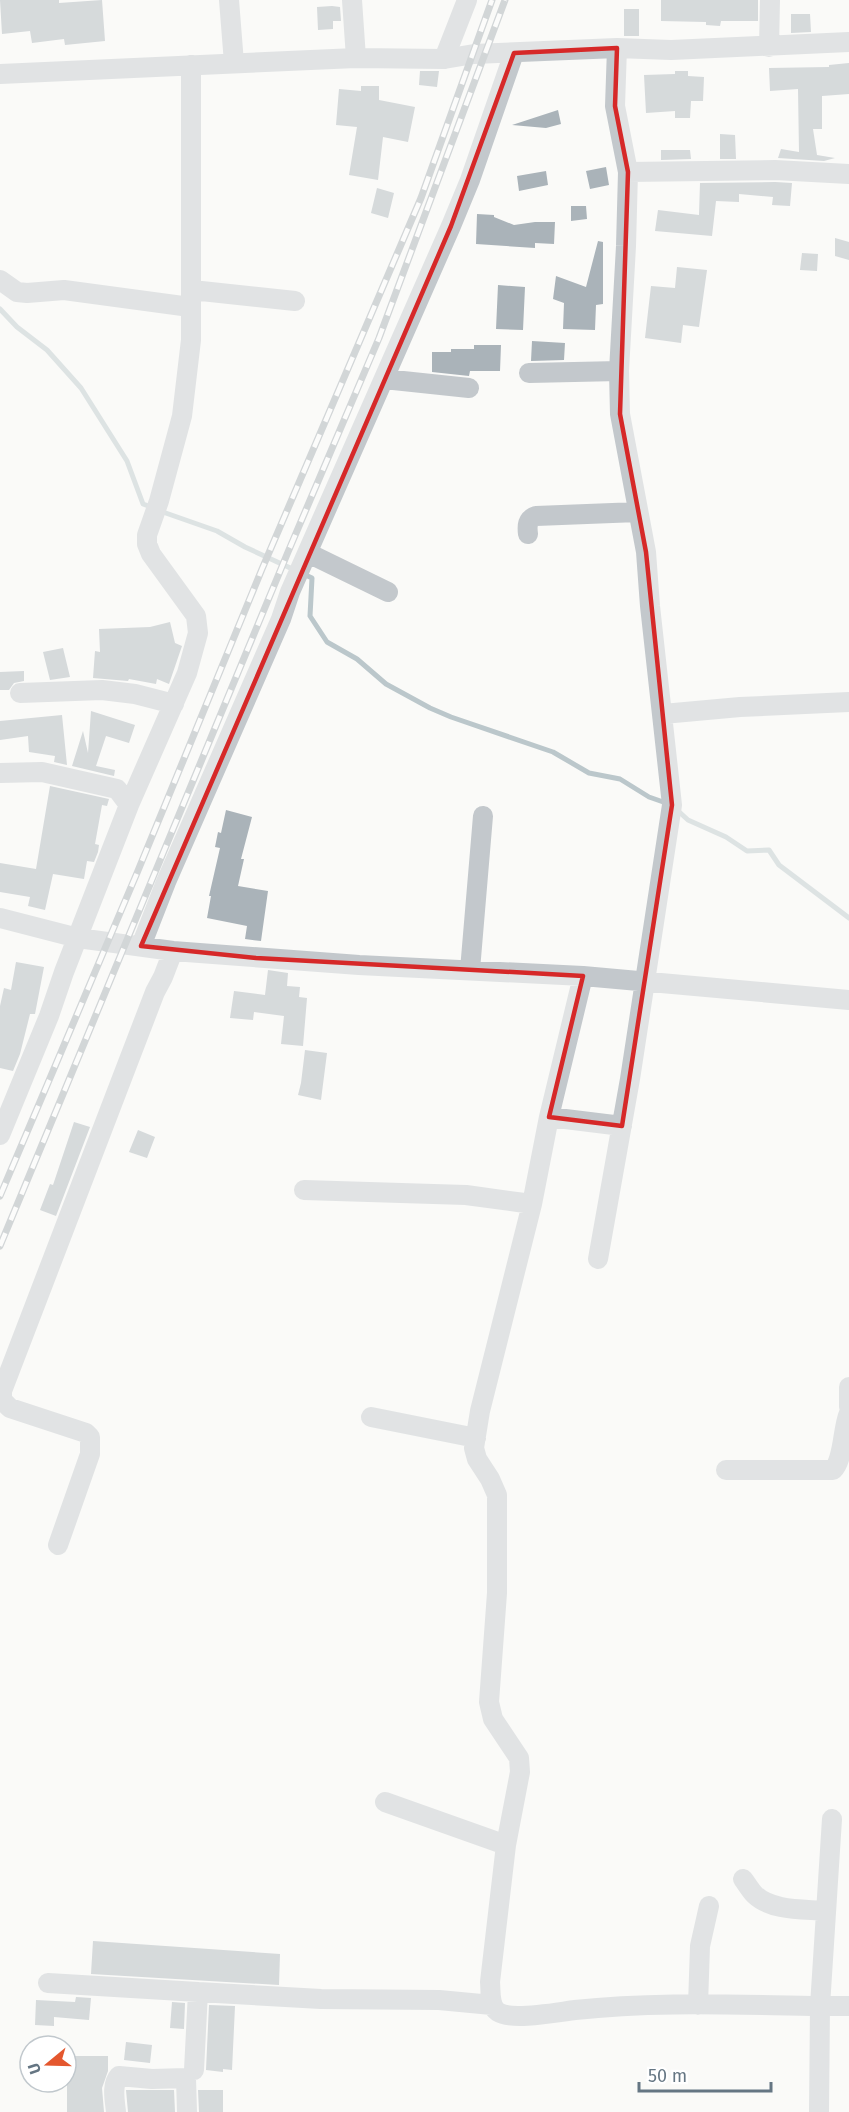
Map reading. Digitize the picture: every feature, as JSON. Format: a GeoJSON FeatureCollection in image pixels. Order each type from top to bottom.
{"type":"FeatureCollection","features":[{"type":"Feature","properties":{"kind":"street"},"geometry":{"type":"LineString","coordinates":[[229,0],[234,63]]}},
{"type":"Feature","properties":{"kind":"street"},"geometry":{"type":"LineString","coordinates":[[352,0],[356,58]]}},
{"type":"Feature","properties":{"kind":"street"},"geometry":{"type":"LineString","coordinates":[[444,59],[467,0]]}},
{"type":"Feature","properties":{"kind":"street"},"geometry":{"type":"LineString","coordinates":[[769,47],[770,0]]}},
{"type":"Feature","properties":{"kind":"street"},"geometry":{"type":"LineString","coordinates":[[0,74],[356,58],[444,59],[474,54],[617,48],[671,50],[849,42]]}},
{"type":"Feature","properties":{"kind":"street"},"geometry":{"type":"LineString","coordinates":[[598,1259],[622,1126],[672,805],[646,552],[620,414],[619,371],[628,172],[615,106],[617,48]]}},
{"type":"Feature","properties":{"kind":"street"},"geometry":{"type":"LineString","coordinates":[[141,946],[166,882],[281,619],[290,592],[466,191],[514,53]]}},
{"type":"Feature","properties":{"kind":"street"},"geometry":{"type":"LineString","coordinates":[[0,1135],[49,1016],[129,805],[187,673],[198,633],[196,616],[151,554],[147,544],[147,535],[159,501],[182,416],[191,340],[190,65]]}},
{"type":"Feature","properties":{"kind":"street"},"geometry":{"type":"LineString","coordinates":[[628,172],[775,170],[849,174]]}},
{"type":"Feature","properties":{"kind":"street"},"geometry":{"type":"LineString","coordinates":[[0,280],[17,292],[27,293],[64,290],[296,302]]}},
{"type":"Feature","properties":{"kind":"street"},"geometry":{"type":"LineString","coordinates":[[529,373],[619,371]]}},
{"type":"Feature","properties":{"kind":"street"},"geometry":{"type":"LineString","coordinates":[[384,379],[469,388]]}},
{"type":"Feature","properties":{"kind":"street"},"geometry":{"type":"LineString","coordinates":[[528,534],[528,522],[536,516],[638,512]]}},
{"type":"Feature","properties":{"kind":"street"},"geometry":{"type":"LineString","coordinates":[[306,556],[388,592]]}},
{"type":"Feature","properties":{"kind":"street"},"geometry":{"type":"LineString","coordinates":[[20,693],[102,690],[135,694],[174,704]]}},
{"type":"Feature","properties":{"kind":"street"},"geometry":{"type":"LineString","coordinates":[[663,714],[740,707],[849,702]]}},
{"type":"Feature","properties":{"kind":"street"},"geometry":{"type":"LineString","coordinates":[[0,773],[42,772],[117,789],[129,805]]}},
{"type":"Feature","properties":{"kind":"street"},"geometry":{"type":"LineString","coordinates":[[470,970],[483,816]]}},
{"type":"Feature","properties":{"kind":"street"},"geometry":{"type":"LineString","coordinates":[[0,918],[78,938],[173,951],[359,965],[583,976],[849,1000]]}},
{"type":"Feature","properties":{"kind":"street"},"geometry":{"type":"LineString","coordinates":[[58,1545],[90,1454],[91,1438],[86,1433],[2,1404],[2,1391],[173,951]]}},
{"type":"Feature","properties":{"kind":"street"},"geometry":{"type":"LineString","coordinates":[[583,976],[474,1448],[477,1459],[494,1486],[498,1504],[497,1593],[489,1702],[493,1719],[519,1758],[520,1772],[506,1845],[490,1982],[492,2005],[499,2013],[511,2016],[543,2015],[645,2004],[849,2006]]}},
{"type":"Feature","properties":{"kind":"street"},"geometry":{"type":"LineString","coordinates":[[549,1117],[622,1126]]}},
{"type":"Feature","properties":{"kind":"street"},"geometry":{"type":"LineString","coordinates":[[304,1190],[466,1195],[532,1204]]}},
{"type":"Feature","properties":{"kind":"street"},"geometry":{"type":"LineString","coordinates":[[849,1387],[849,1407]]}},
{"type":"Feature","properties":{"kind":"street"},"geometry":{"type":"LineString","coordinates":[[726,1470],[833,1470],[838,1461],[849,1413]]}},
{"type":"Feature","properties":{"kind":"street"},"geometry":{"type":"LineString","coordinates":[[371,1417],[476,1438]]}},
{"type":"Feature","properties":{"kind":"street"},"geometry":{"type":"LineString","coordinates":[[385,1802],[506,1845]]}},
{"type":"Feature","properties":{"kind":"street"},"geometry":{"type":"LineString","coordinates":[[819,2112],[820,2006],[832,1819]]}},
{"type":"Feature","properties":{"kind":"street"},"geometry":{"type":"LineString","coordinates":[[743,1879],[754,1894],[764,1902],[825,1911]]}},
{"type":"Feature","properties":{"kind":"street"},"geometry":{"type":"LineString","coordinates":[[698,2005],[700,1946],[709,1906]]}},
{"type":"Feature","properties":{"kind":"street"},"geometry":{"type":"LineString","coordinates":[[48,1983],[321,1999],[439,2000],[492,2005]]}},
{"type":"Feature","properties":{"kind":"street"},"geometry":{"type":"LineString","coordinates":[[194,2070],[198,1992]]}},
{"type":"Feature","properties":{"kind":"street"},"geometry":{"type":"LineString","coordinates":[[116,2112],[114,2090],[118,2076],[152,2079],[186,2078],[187,2112]]}},
{"type":"Feature","properties":{"kind":"highlighted area"},"geometry":{"type":"Polygon","coordinates":[[[617,48],[615,106],[628,172],[620,414],[646,552],[672,805],[622,1126],[549,1117],[583,976],[256,958],[141,946],[451,226],[514,53],[617,48]]]}},
{"type":"Feature","properties":{"kind":"building"},"geometry":{"type":"Polygon","coordinates":[[[0,0],[59,0],[59,3],[102,0],[105,41],[65,45],[64,39],[32,43],[30,31],[2,34],[0,0]]]}},
{"type":"Feature","properties":{"kind":"building"},"geometry":{"type":"Polygon","coordinates":[[[661,0],[758,0],[758,21],[721,21],[720,26],[706,25],[706,22],[661,21],[661,0]]]}},
{"type":"Feature","properties":{"kind":"building"},"geometry":{"type":"Polygon","coordinates":[[[317,7],[340,7],[341,21],[333,21],[333,29],[318,30],[317,7]]]}},
{"type":"Feature","properties":{"kind":"building"},"geometry":{"type":"Polygon","coordinates":[[[624,9],[639,9],[639,36],[624,36],[624,9]]]}},
{"type":"Feature","properties":{"kind":"building"},"geometry":{"type":"Polygon","coordinates":[[[791,14],[810,14],[811,32],[791,33],[791,14]]]}},
{"type":"Feature","properties":{"kind":"building"},"geometry":{"type":"Polygon","coordinates":[[[849,63],[849,94],[822,96],[822,129],[813,129],[817,155],[835,158],[824,161],[778,158],[781,149],[799,152],[798,89],[770,91],[769,68],[829,67],[829,65],[849,63]]]}},
{"type":"Feature","properties":{"kind":"building"},"geometry":{"type":"Polygon","coordinates":[[[420,71],[439,71],[437,87],[419,85],[420,71]]]}},
{"type":"Feature","properties":{"kind":"building"},"geometry":{"type":"Polygon","coordinates":[[[675,71],[688,71],[688,76],[704,77],[703,101],[691,101],[690,118],[675,118],[675,111],[646,113],[644,75],[675,74],[675,71]]]}},
{"type":"Feature","properties":{"kind":"building"},"geometry":{"type":"Polygon","coordinates":[[[361,86],[379,86],[379,100],[415,107],[408,142],[383,137],[378,180],[349,175],[357,127],[336,125],[339,89],[361,91],[361,86]]]}},
{"type":"Feature","properties":{"kind":"building"},"geometry":{"type":"Polygon","coordinates":[[[558,110],[561,124],[546,128],[512,125],[558,110]]]}},
{"type":"Feature","properties":{"kind":"building"},"geometry":{"type":"Polygon","coordinates":[[[720,134],[735,135],[736,159],[720,159],[720,134]]]}},
{"type":"Feature","properties":{"kind":"building"},"geometry":{"type":"Polygon","coordinates":[[[661,150],[690,150],[691,159],[661,160],[661,150]]]}},
{"type":"Feature","properties":{"kind":"building"},"geometry":{"type":"Polygon","coordinates":[[[606,167],[609,185],[590,189],[586,171],[606,167]]]}},
{"type":"Feature","properties":{"kind":"building"},"geometry":{"type":"Polygon","coordinates":[[[546,171],[548,185],[519,191],[517,176],[546,171]]]}},
{"type":"Feature","properties":{"kind":"building"},"geometry":{"type":"Polygon","coordinates":[[[700,183],[792,183],[790,206],[772,205],[773,197],[739,194],[739,202],[716,201],[712,236],[655,231],[658,210],[699,215],[700,183]]]}},
{"type":"Feature","properties":{"kind":"building"},"geometry":{"type":"Polygon","coordinates":[[[377,188],[394,193],[388,218],[371,213],[377,188]]]}},
{"type":"Feature","properties":{"kind":"building"},"geometry":{"type":"Polygon","coordinates":[[[571,206],[586,206],[587,219],[571,221],[571,206]]]}},
{"type":"Feature","properties":{"kind":"building"},"geometry":{"type":"Polygon","coordinates":[[[477,214],[494,215],[514,225],[555,222],[554,244],[535,243],[535,248],[476,244],[477,214]]]}},
{"type":"Feature","properties":{"kind":"building"},"geometry":{"type":"Polygon","coordinates":[[[835,238],[849,242],[849,260],[835,256],[835,238]]]}},
{"type":"Feature","properties":{"kind":"building"},"geometry":{"type":"Polygon","coordinates":[[[598,241],[603,242],[603,304],[596,305],[595,330],[563,329],[564,303],[553,299],[556,276],[586,287],[598,241]]]}},
{"type":"Feature","properties":{"kind":"building"},"geometry":{"type":"Polygon","coordinates":[[[802,253],[818,254],[817,271],[800,270],[802,253]]]}},
{"type":"Feature","properties":{"kind":"building"},"geometry":{"type":"Polygon","coordinates":[[[677,267],[707,270],[699,327],[683,325],[681,343],[645,338],[651,286],[675,288],[677,267]]]}},
{"type":"Feature","properties":{"kind":"building"},"geometry":{"type":"Polygon","coordinates":[[[498,285],[525,287],[523,330],[496,329],[498,285]]]}},
{"type":"Feature","properties":{"kind":"building"},"geometry":{"type":"Polygon","coordinates":[[[532,341],[565,343],[564,360],[531,361],[532,341]]]}},
{"type":"Feature","properties":{"kind":"building"},"geometry":{"type":"Polygon","coordinates":[[[474,345],[501,345],[500,371],[470,371],[469,376],[432,372],[432,352],[474,349],[474,345]]]}},
{"type":"Feature","properties":{"kind":"building"},"geometry":{"type":"Polygon","coordinates":[[[170,622],[175,643],[182,646],[169,684],[157,679],[156,684],[129,679],[128,681],[93,678],[95,651],[100,652],[99,629],[150,627],[170,622]]]}},
{"type":"Feature","properties":{"kind":"building"},"geometry":{"type":"Polygon","coordinates":[[[63,648],[70,677],[50,680],[43,652],[63,648]]]}},
{"type":"Feature","properties":{"kind":"building"},"geometry":{"type":"Polygon","coordinates":[[[24,671],[24,681],[14,683],[9,690],[0,690],[0,672],[24,671]]]}},
{"type":"Feature","properties":{"kind":"building"},"geometry":{"type":"Polygon","coordinates":[[[91,711],[135,725],[129,743],[106,736],[96,766],[115,770],[114,776],[72,766],[83,731],[88,753],[91,711]]]}},
{"type":"Feature","properties":{"kind":"building"},"geometry":{"type":"Polygon","coordinates":[[[62,715],[67,765],[54,762],[55,756],[29,752],[28,736],[0,740],[0,721],[62,715]]]}},
{"type":"Feature","properties":{"kind":"building"},"geometry":{"type":"Polygon","coordinates":[[[50,786],[109,799],[107,806],[102,805],[95,844],[99,845],[94,862],[87,861],[84,879],[53,874],[45,910],[28,906],[30,897],[0,892],[0,863],[36,869],[50,786]]]}},
{"type":"Feature","properties":{"kind":"building"},"geometry":{"type":"Polygon","coordinates":[[[226,810],[252,817],[241,859],[244,859],[238,886],[268,891],[261,941],[245,939],[247,926],[207,918],[211,896],[209,896],[220,848],[215,847],[226,810]]]}},
{"type":"Feature","properties":{"kind":"building"},"geometry":{"type":"Polygon","coordinates":[[[16,962],[44,967],[35,1014],[30,1014],[20,1054],[13,1071],[0,1068],[0,1006],[4,988],[11,990],[16,962]]]}},
{"type":"Feature","properties":{"kind":"building"},"geometry":{"type":"Polygon","coordinates":[[[268,970],[288,973],[287,986],[300,987],[299,997],[307,998],[303,1046],[281,1044],[284,1016],[254,1012],[253,1020],[230,1018],[234,991],[265,995],[268,970]]]}},
{"type":"Feature","properties":{"kind":"building"},"geometry":{"type":"Polygon","coordinates":[[[305,1050],[327,1053],[321,1100],[298,1095],[305,1050]]]}},
{"type":"Feature","properties":{"kind":"building"},"geometry":{"type":"Polygon","coordinates":[[[74,1122],[90,1127],[56,1216],[40,1210],[50,1184],[53,1185],[74,1122]]]}},
{"type":"Feature","properties":{"kind":"building"},"geometry":{"type":"Polygon","coordinates":[[[138,1130],[155,1137],[147,1158],[129,1152],[138,1130]]]}},
{"type":"Feature","properties":{"kind":"building"},"geometry":{"type":"Polygon","coordinates":[[[93,1941],[280,1954],[279,1985],[91,1974],[93,1941]]]}},
{"type":"Feature","properties":{"kind":"building"},"geometry":{"type":"Polygon","coordinates":[[[76,1997],[91,1998],[89,2020],[54,2017],[54,2026],[35,2025],[36,2000],[75,2002],[76,1997]]]}},
{"type":"Feature","properties":{"kind":"building"},"geometry":{"type":"Polygon","coordinates":[[[172,2002],[185,2003],[184,2029],[170,2028],[172,2002]]]}},
{"type":"Feature","properties":{"kind":"building"},"geometry":{"type":"Polygon","coordinates":[[[209,2005],[235,2006],[232,2070],[223,2069],[223,2072],[206,2070],[209,2005]]]}},
{"type":"Feature","properties":{"kind":"building"},"geometry":{"type":"Polygon","coordinates":[[[126,2042],[152,2045],[150,2063],[124,2060],[126,2042]]]}},
{"type":"Feature","properties":{"kind":"building"},"geometry":{"type":"Polygon","coordinates":[[[78,2056],[108,2056],[108,2071],[102,2088],[104,2112],[67,2112],[67,2094],[78,2094],[78,2056]]]}},
{"type":"Feature","properties":{"kind":"building"},"geometry":{"type":"Polygon","coordinates":[[[126,2090],[174,2090],[175,2112],[128,2112],[126,2090]]]}},
{"type":"Feature","properties":{"kind":"building"},"geometry":{"type":"Polygon","coordinates":[[[198,2090],[223,2090],[223,2112],[199,2112],[198,2090]]]}},
{"type":"Feature","properties":{"kind":"waterway"},"geometry":{"type":"LineString","coordinates":[[0,309],[17,327],[47,350],[81,388],[127,461],[143,504],[151,507]]}},
{"type":"Feature","properties":{"kind":"waterway"},"geometry":{"type":"LineString","coordinates":[[160,511],[217,531],[245,547],[312,578],[310,616],[327,642],[357,659],[386,684],[451,717],[553,752],[589,773],[620,779],[649,797],[669,804]]}},
{"type":"Feature","properties":{"kind":"waterway"},"geometry":{"type":"LineString","coordinates":[[676,809],[688,820],[726,837],[747,851],[769,850],[779,865],[849,918]]}},
{"type":"Feature","properties":{"kind":"railway"},"geometry":{"type":"LineString","coordinates":[[0,1196],[137,873],[262,569],[421,198],[492,0]]}},
{"type":"Feature","properties":{"kind":"railway"},"geometry":{"type":"LineString","coordinates":[[0,1246],[379,338],[505,0]]}}]}
